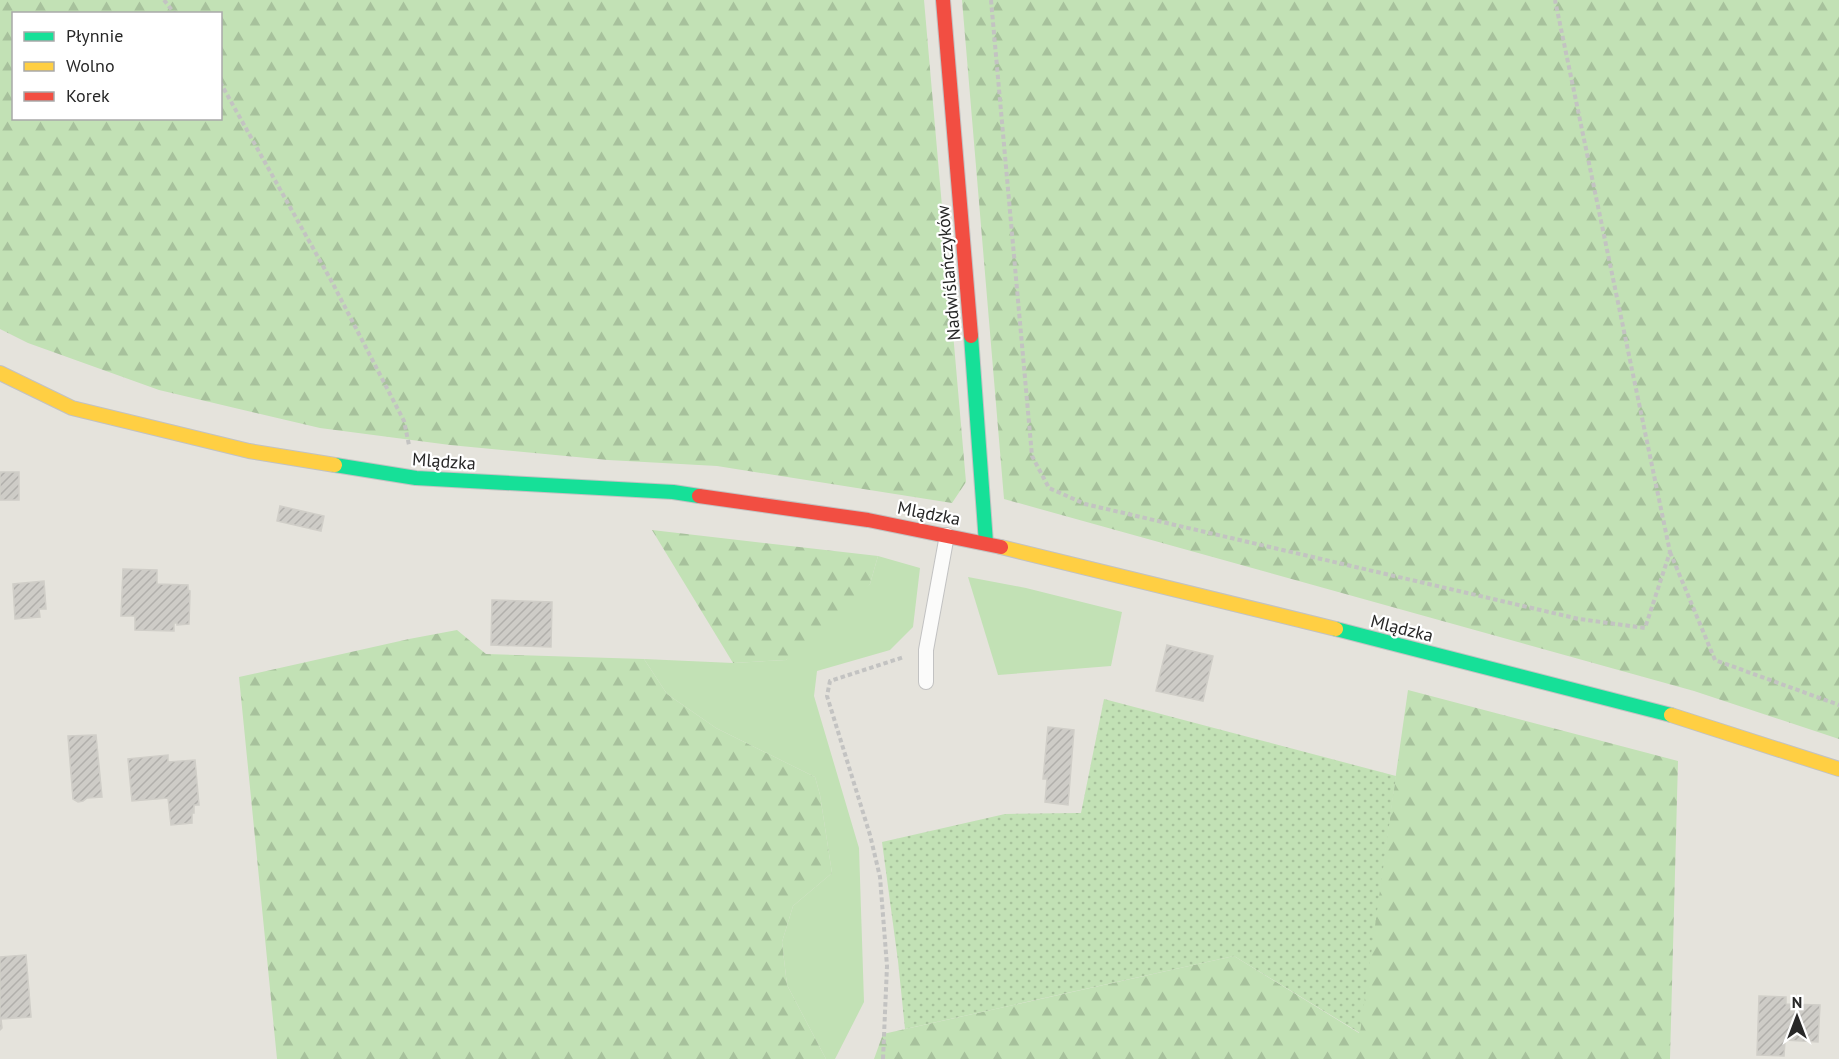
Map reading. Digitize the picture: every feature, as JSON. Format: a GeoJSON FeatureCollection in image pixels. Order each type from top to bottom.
{"type":"FeatureCollection","features":[{"type":"Feature","properties":{"kind":"street","name":"Nadwiślańczyków"},"geometry":{"type":"LineString","coordinates":[[943,0],[975,380],[986,543]]}},
{"type":"Feature","properties":{"kind":"street","name":"Mlądzka"},"geometry":{"type":"LineString","coordinates":[[0,374],[72,408],[249,451],[416,478],[673,492],[868,520],[986,543],[1661,712],[1839,769]]}},
{"type":"Feature","properties":{"kind":"lane"},"geometry":{"type":"LineString","coordinates":[[926,682],[926,650],[947,535]]}},
{"type":"Feature","properties":{"kind":"path"},"geometry":{"type":"LineString","coordinates":[[164,0],[173,12]]}},
{"type":"Feature","properties":{"kind":"path"},"geometry":{"type":"LineString","coordinates":[[991,0],[1032,456],[1049,488],[1085,504],[1108,510],[1579,619],[1645,628],[1670,552]]}},
{"type":"Feature","properties":{"kind":"path"},"geometry":{"type":"LineString","coordinates":[[1555,0],[1670,552],[1715,660],[1839,705]]}},
{"type":"Feature","properties":{"kind":"path"},"geometry":{"type":"LineString","coordinates":[[222,86],[332,282],[404,421],[416,478]]}},
{"type":"Feature","properties":{"kind":"path"},"geometry":{"type":"LineString","coordinates":[[883,1059],[887,966],[880,877],[870,835],[827,696],[830,681],[926,650]]}},
{"type":"Feature","properties":{"kind":"green space"},"geometry":{"type":"Polygon","coordinates":[[[0,0],[924,0],[966,482],[952,503],[717,466],[608,460],[450,445],[320,428],[159,390],[28,343],[0,329],[0,0]]]}},
{"type":"Feature","properties":{"kind":"green space"},"geometry":{"type":"Polygon","coordinates":[[[962,0],[1839,0],[1839,739],[1694,691],[1004,499],[962,0]]]}},
{"type":"Feature","properties":{"kind":"green space"},"geometry":{"type":"Polygon","coordinates":[[[652,530],[878,556],[870,584],[851,608],[820,640],[786,660],[733,663],[652,530]]]}},
{"type":"Feature","properties":{"kind":"green space"},"geometry":{"type":"Polygon","coordinates":[[[878,556],[920,568],[913,627],[890,650],[817,671],[814,696],[859,848],[864,1002],[835,1059],[826,1059],[787,985],[782,942],[793,906],[832,873],[815,777],[716,728],[667,694],[644,659],[733,663],[786,660],[870,584],[878,556]]]}},
{"type":"Feature","properties":{"kind":"green space"},"geometry":{"type":"Polygon","coordinates":[[[968,577],[1026,588],[1122,612],[1111,666],[998,675],[968,577]]]}},
{"type":"Feature","properties":{"kind":"green space"},"geometry":{"type":"Polygon","coordinates":[[[457,630],[486,654],[644,659],[667,694],[716,728],[815,777],[832,873],[793,906],[782,942],[787,985],[826,1059],[277,1059],[239,677],[457,630]]]}},
{"type":"Feature","properties":{"kind":"green space"},"geometry":{"type":"Polygon","coordinates":[[[1408,690],[1678,761],[1670,1059],[874,1059],[883,1034],[1234,956],[1359,1033],[1408,690]]]}},
{"type":"Feature","properties":{"kind":"green space"},"geometry":{"type":"Polygon","coordinates":[[[1104,699],[1396,776],[1360,1033],[1234,956],[905,1029],[882,842],[1005,814],[1081,813],[1104,699]]]}},
{"type":"Feature","properties":{"kind":"building"},"geometry":{"type":"Polygon","coordinates":[[[0,472],[19,472],[19,500],[0,500],[0,472]]]}},
{"type":"Feature","properties":{"kind":"building"},"geometry":{"type":"Polygon","coordinates":[[[280,506],[324,516],[321,531],[277,521],[280,506]]]}},
{"type":"Feature","properties":{"kind":"building"},"geometry":{"type":"Polygon","coordinates":[[[123,569],[157,570],[157,584],[188,585],[190,591],[189,624],[174,623],[174,631],[135,630],[135,616],[121,616],[123,569]]]}},
{"type":"Feature","properties":{"kind":"building"},"geometry":{"type":"Polygon","coordinates":[[[44,581],[46,609],[39,609],[40,617],[15,619],[13,584],[44,581]]]}},
{"type":"Feature","properties":{"kind":"building"},"geometry":{"type":"Polygon","coordinates":[[[492,600],[552,602],[551,647],[491,645],[492,600]]]}},
{"type":"Feature","properties":{"kind":"building"},"geometry":{"type":"Polygon","coordinates":[[[1167,645],[1213,656],[1203,701],[1156,691],[1167,645]]]}},
{"type":"Feature","properties":{"kind":"building"},"geometry":{"type":"Polygon","coordinates":[[[1048,727],[1074,730],[1068,805],[1045,802],[1047,779],[1043,779],[1048,727]]]}},
{"type":"Feature","properties":{"kind":"building"},"geometry":{"type":"Polygon","coordinates":[[[96,735],[102,797],[87,798],[78,802],[73,799],[68,736],[96,735]]]}},
{"type":"Feature","properties":{"kind":"building"},"geometry":{"type":"Polygon","coordinates":[[[168,755],[168,762],[195,760],[199,805],[194,805],[192,823],[171,825],[168,798],[132,801],[128,759],[168,755]]]}},
{"type":"Feature","properties":{"kind":"building"},"geometry":{"type":"Polygon","coordinates":[[[26,955],[31,1017],[1,1019],[2,1028],[0,1030],[0,957],[26,955]]]}},
{"type":"Feature","properties":{"kind":"building"},"geometry":{"type":"Polygon","coordinates":[[[1759,996],[1786,997],[1786,1004],[1820,1005],[1818,1042],[1785,1040],[1784,1056],[1757,1055],[1759,996]]]}},
{"type":"Feature","properties":{"kind":"traffic: fast"},"geometry":{"type":"LineString","coordinates":[[971,336],[986,543]]}},
{"type":"Feature","properties":{"kind":"traffic: fast"},"geometry":{"type":"LineString","coordinates":[[335,465],[416,478],[673,492],[699,496]]}},
{"type":"Feature","properties":{"kind":"traffic: fast"},"geometry":{"type":"LineString","coordinates":[[1336,629],[1671,715]]}},
{"type":"Feature","properties":{"kind":"traffic: slow"},"geometry":{"type":"LineString","coordinates":[[0,373],[72,408],[249,451],[335,465]]}},
{"type":"Feature","properties":{"kind":"traffic: slow"},"geometry":{"type":"LineString","coordinates":[[1001,547],[1336,629]]}},
{"type":"Feature","properties":{"kind":"traffic: slow"},"geometry":{"type":"LineString","coordinates":[[1671,715],[1839,769]]}},
{"type":"Feature","properties":{"kind":"traffic: jam"},"geometry":{"type":"LineString","coordinates":[[943,0],[971,336]]}},
{"type":"Feature","properties":{"kind":"traffic: jam"},"geometry":{"type":"LineString","coordinates":[[699,496],[868,520],[1001,547]]}}]}
